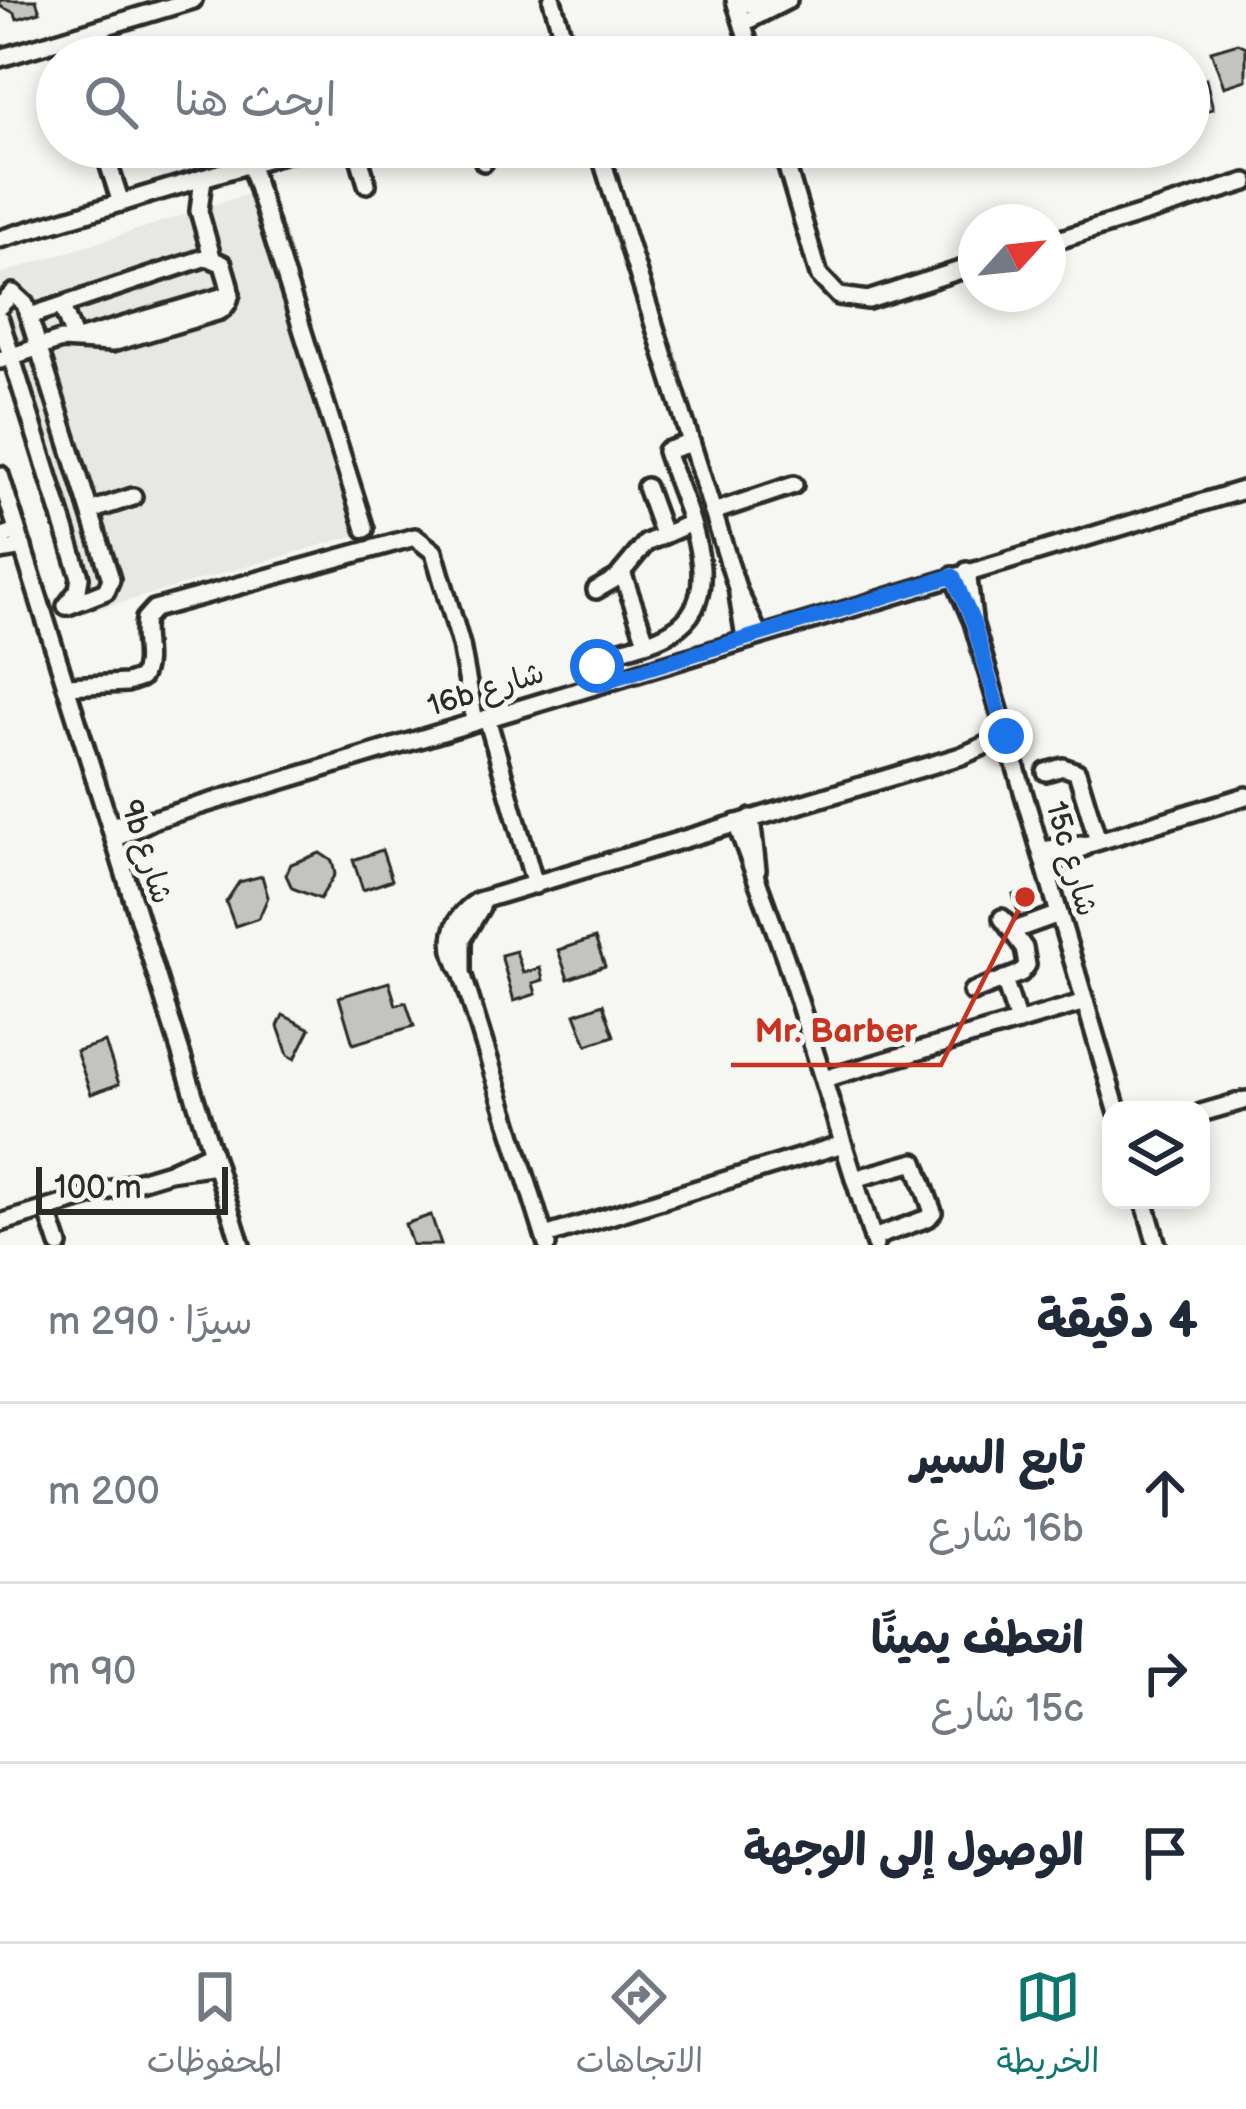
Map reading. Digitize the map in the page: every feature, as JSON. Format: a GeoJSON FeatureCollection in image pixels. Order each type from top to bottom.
{"type":"FeatureCollection","features":[{"type":"Feature","properties":{"kind":"street"},"geometry":{"type":"LineString","coordinates":[[162,9],[179,0]]}},
{"type":"Feature","properties":{"kind":"street"},"geometry":{"type":"LineString","coordinates":[[74,36],[194,0]]}},
{"type":"Feature","properties":{"kind":"street"},"geometry":{"type":"LineString","coordinates":[[552,0],[563,36]]}},
{"type":"Feature","properties":{"kind":"street"},"geometry":{"type":"LineString","coordinates":[[746,36],[736,3],[770,0]]}},
{"type":"Feature","properties":{"kind":"street"},"geometry":{"type":"LineString","coordinates":[[742,23],[788,0]]}},
{"type":"Feature","properties":{"kind":"street"},"geometry":{"type":"LineString","coordinates":[[0,58],[36,47]]}},
{"type":"Feature","properties":{"kind":"street"},"geometry":{"type":"LineString","coordinates":[[110,168],[121,203]]}},
{"type":"Feature","properties":{"kind":"street"},"geometry":{"type":"LineString","coordinates":[[0,239],[236,168]]}},
{"type":"Feature","properties":{"kind":"street"},"geometry":{"type":"LineString","coordinates":[[251,168],[365,529]]}},
{"type":"Feature","properties":{"kind":"street"},"geometry":{"type":"LineString","coordinates":[[363,168],[368,184]]}},
{"type":"Feature","properties":{"kind":"street"},"geometry":{"type":"LineString","coordinates":[[605,168],[752,637]]}},
{"type":"Feature","properties":{"kind":"street"},"geometry":{"type":"LineString","coordinates":[[787,168],[814,255],[842,291],[868,300],[958,270]]}},
{"type":"Feature","properties":{"kind":"street"},"geometry":{"type":"LineString","coordinates":[[5,358],[75,340],[104,344],[133,337],[220,311],[228,304],[231,294],[223,264],[212,257],[199,211],[202,178]]}},
{"type":"Feature","properties":{"kind":"street"},"geometry":{"type":"LineString","coordinates":[[1066,237],[1246,182]]}},
{"type":"Feature","properties":{"kind":"street"},"geometry":{"type":"LineString","coordinates":[[172,187],[199,211]]}},
{"type":"Feature","properties":{"kind":"street"},"geometry":{"type":"LineString","coordinates":[[30,316],[212,257]]}},
{"type":"Feature","properties":{"kind":"street"},"geometry":{"type":"LineString","coordinates":[[0,306],[6,296],[16,293],[30,316],[111,579],[106,591],[43,612]]}},
{"type":"Feature","properties":{"kind":"street"},"geometry":{"type":"LineString","coordinates":[[62,306],[75,340]]}},
{"type":"Feature","properties":{"kind":"street"},"geometry":{"type":"LineString","coordinates":[[0,320],[5,358],[80,577],[79,590],[65,605]]}},
{"type":"Feature","properties":{"kind":"street"},"geometry":{"type":"LineString","coordinates":[[602,682],[597,666],[601,656],[681,625],[698,601],[704,570],[666,451],[692,443]]}},
{"type":"Feature","properties":{"kind":"street","name":"9b شارع"},"geometry":{"type":"LineString","coordinates":[[0,475],[242,1245]]}},
{"type":"Feature","properties":{"kind":"street"},"geometry":{"type":"LineString","coordinates":[[713,512],[794,485]]}},
{"type":"Feature","properties":{"kind":"street"},"geometry":{"type":"LineString","coordinates":[[646,487],[663,534]]}},
{"type":"Feature","properties":{"kind":"street","name":"16b شارع"},"geometry":{"type":"LineString","coordinates":[[112,832],[1246,489]]}},
{"type":"Feature","properties":{"kind":"street"},"geometry":{"type":"LineString","coordinates":[[90,511],[133,497]]}},
{"type":"Feature","properties":{"kind":"street"},"geometry":{"type":"LineString","coordinates":[[596,590],[622,572],[639,549],[689,524]]}},
{"type":"Feature","properties":{"kind":"street"},"geometry":{"type":"LineString","coordinates":[[0,537],[20,539]]}},
{"type":"Feature","properties":{"kind":"street"},"geometry":{"type":"LineString","coordinates":[[66,686],[141,678],[147,664],[145,619],[154,608],[416,537],[434,552],[481,720],[536,885]]}},
{"type":"Feature","properties":{"kind":"street"},"geometry":{"type":"LineString","coordinates":[[0,551],[20,539]]}},
{"type":"Feature","properties":{"kind":"street"},"geometry":{"type":"LineString","coordinates":[[622,572],[646,641]]}},
{"type":"Feature","properties":{"kind":"street","name":"15c شارع"},"geometry":{"type":"LineString","coordinates":[[960,574],[1114,1101]]}},
{"type":"Feature","properties":{"kind":"street"},"geometry":{"type":"LineString","coordinates":[[80,577],[111,579]]}},
{"type":"Feature","properties":{"kind":"street"},"geometry":{"type":"LineString","coordinates":[[843,1144],[546,1240],[463,973],[453,954],[460,926],[499,896],[1008,742]]}},
{"type":"Feature","properties":{"kind":"street"},"geometry":{"type":"LineString","coordinates":[[1046,772],[1064,767],[1077,772],[1094,843]]}},
{"type":"Feature","properties":{"kind":"street"},"geometry":{"type":"LineString","coordinates":[[1043,858],[1246,796]]}},
{"type":"Feature","properties":{"kind":"street"},"geometry":{"type":"LineString","coordinates":[[743,821],[757,874],[874,1242],[932,1212],[915,1162],[854,1179]]}},
{"type":"Feature","properties":{"kind":"street"},"geometry":{"type":"LineString","coordinates":[[972,992],[1024,971],[1028,962],[1024,948],[1007,924],[1059,914]]}},
{"type":"Feature","properties":{"kind":"street"},"geometry":{"type":"LineString","coordinates":[[1004,979],[1018,1022]]}},
{"type":"Feature","properties":{"kind":"street"},"geometry":{"type":"LineString","coordinates":[[824,1079],[1085,1002]]}},
{"type":"Feature","properties":{"kind":"street"},"geometry":{"type":"LineString","coordinates":[[1210,1110],[1246,1100]]}},
{"type":"Feature","properties":{"kind":"street"},"geometry":{"type":"LineString","coordinates":[[0,1222],[214,1159]]}},
{"type":"Feature","properties":{"kind":"street"},"geometry":{"type":"LineString","coordinates":[[47,1208],[58,1245]]}},
{"type":"Feature","properties":{"kind":"street"},"geometry":{"type":"LineString","coordinates":[[1147,1209],[1157,1245]]}},
{"type":"Feature","properties":{"kind":"shaded area"},"geometry":{"type":"Polygon","coordinates":[[[257,191],[360,534],[89,612],[0,347],[0,274],[257,191]]]}},
{"type":"Feature","properties":{"kind":"building"},"geometry":{"type":"Polygon","coordinates":[[[0,0],[36,0],[40,12],[17,19],[0,6],[0,0]]]}},
{"type":"Feature","properties":{"kind":"building"},"geometry":{"type":"Polygon","coordinates":[[[1238,43],[1246,47],[1246,80],[1224,87],[1211,51],[1238,43]]]}},
{"type":"Feature","properties":{"kind":"building"},"geometry":{"type":"Polygon","coordinates":[[[382,850],[392,880],[363,890],[353,860],[382,850]]]}},
{"type":"Feature","properties":{"kind":"building"},"geometry":{"type":"Polygon","coordinates":[[[320,853],[332,861],[335,874],[320,899],[292,888],[286,875],[291,864],[320,853]]]}},
{"type":"Feature","properties":{"kind":"building"},"geometry":{"type":"Polygon","coordinates":[[[262,876],[268,897],[259,918],[235,926],[226,902],[239,882],[262,876]]]}},
{"type":"Feature","properties":{"kind":"building"},"geometry":{"type":"Polygon","coordinates":[[[1029,890],[1036,914],[1020,919],[1013,895],[1029,890]]]}},
{"type":"Feature","properties":{"kind":"building"},"geometry":{"type":"Polygon","coordinates":[[[595,938],[605,966],[568,979],[558,950],[595,938]]]}},
{"type":"Feature","properties":{"kind":"building"},"geometry":{"type":"Polygon","coordinates":[[[516,951],[523,973],[540,968],[543,980],[533,983],[536,994],[514,1001],[501,955],[516,951]]]}},
{"type":"Feature","properties":{"kind":"building"},"geometry":{"type":"Polygon","coordinates":[[[389,982],[396,1005],[406,1002],[414,1026],[353,1044],[339,997],[389,982]]]}},
{"type":"Feature","properties":{"kind":"building"},"geometry":{"type":"Polygon","coordinates":[[[603,1004],[614,1036],[587,1045],[575,1014],[603,1004]]]}},
{"type":"Feature","properties":{"kind":"building"},"geometry":{"type":"Polygon","coordinates":[[[283,1015],[310,1029],[295,1059],[288,1055],[278,1026],[283,1015]]]}},
{"type":"Feature","properties":{"kind":"building"},"geometry":{"type":"Polygon","coordinates":[[[105,1042],[119,1084],[91,1094],[76,1051],[105,1042]]]}},
{"type":"Feature","properties":{"kind":"building"},"geometry":{"type":"Polygon","coordinates":[[[431,1215],[441,1245],[412,1245],[405,1224],[431,1215]]]}},
{"type":"Feature","properties":{"kind":"place","name":"Mr. Barber"},"geometry":{"type":"Point","coordinates":[1025,897]}},
{"type":"Feature","properties":{"kind":"route"},"geometry":{"type":"LineString","coordinates":[[597,666],[602,682],[953,576],[973,622],[1006,736]]}}]}
